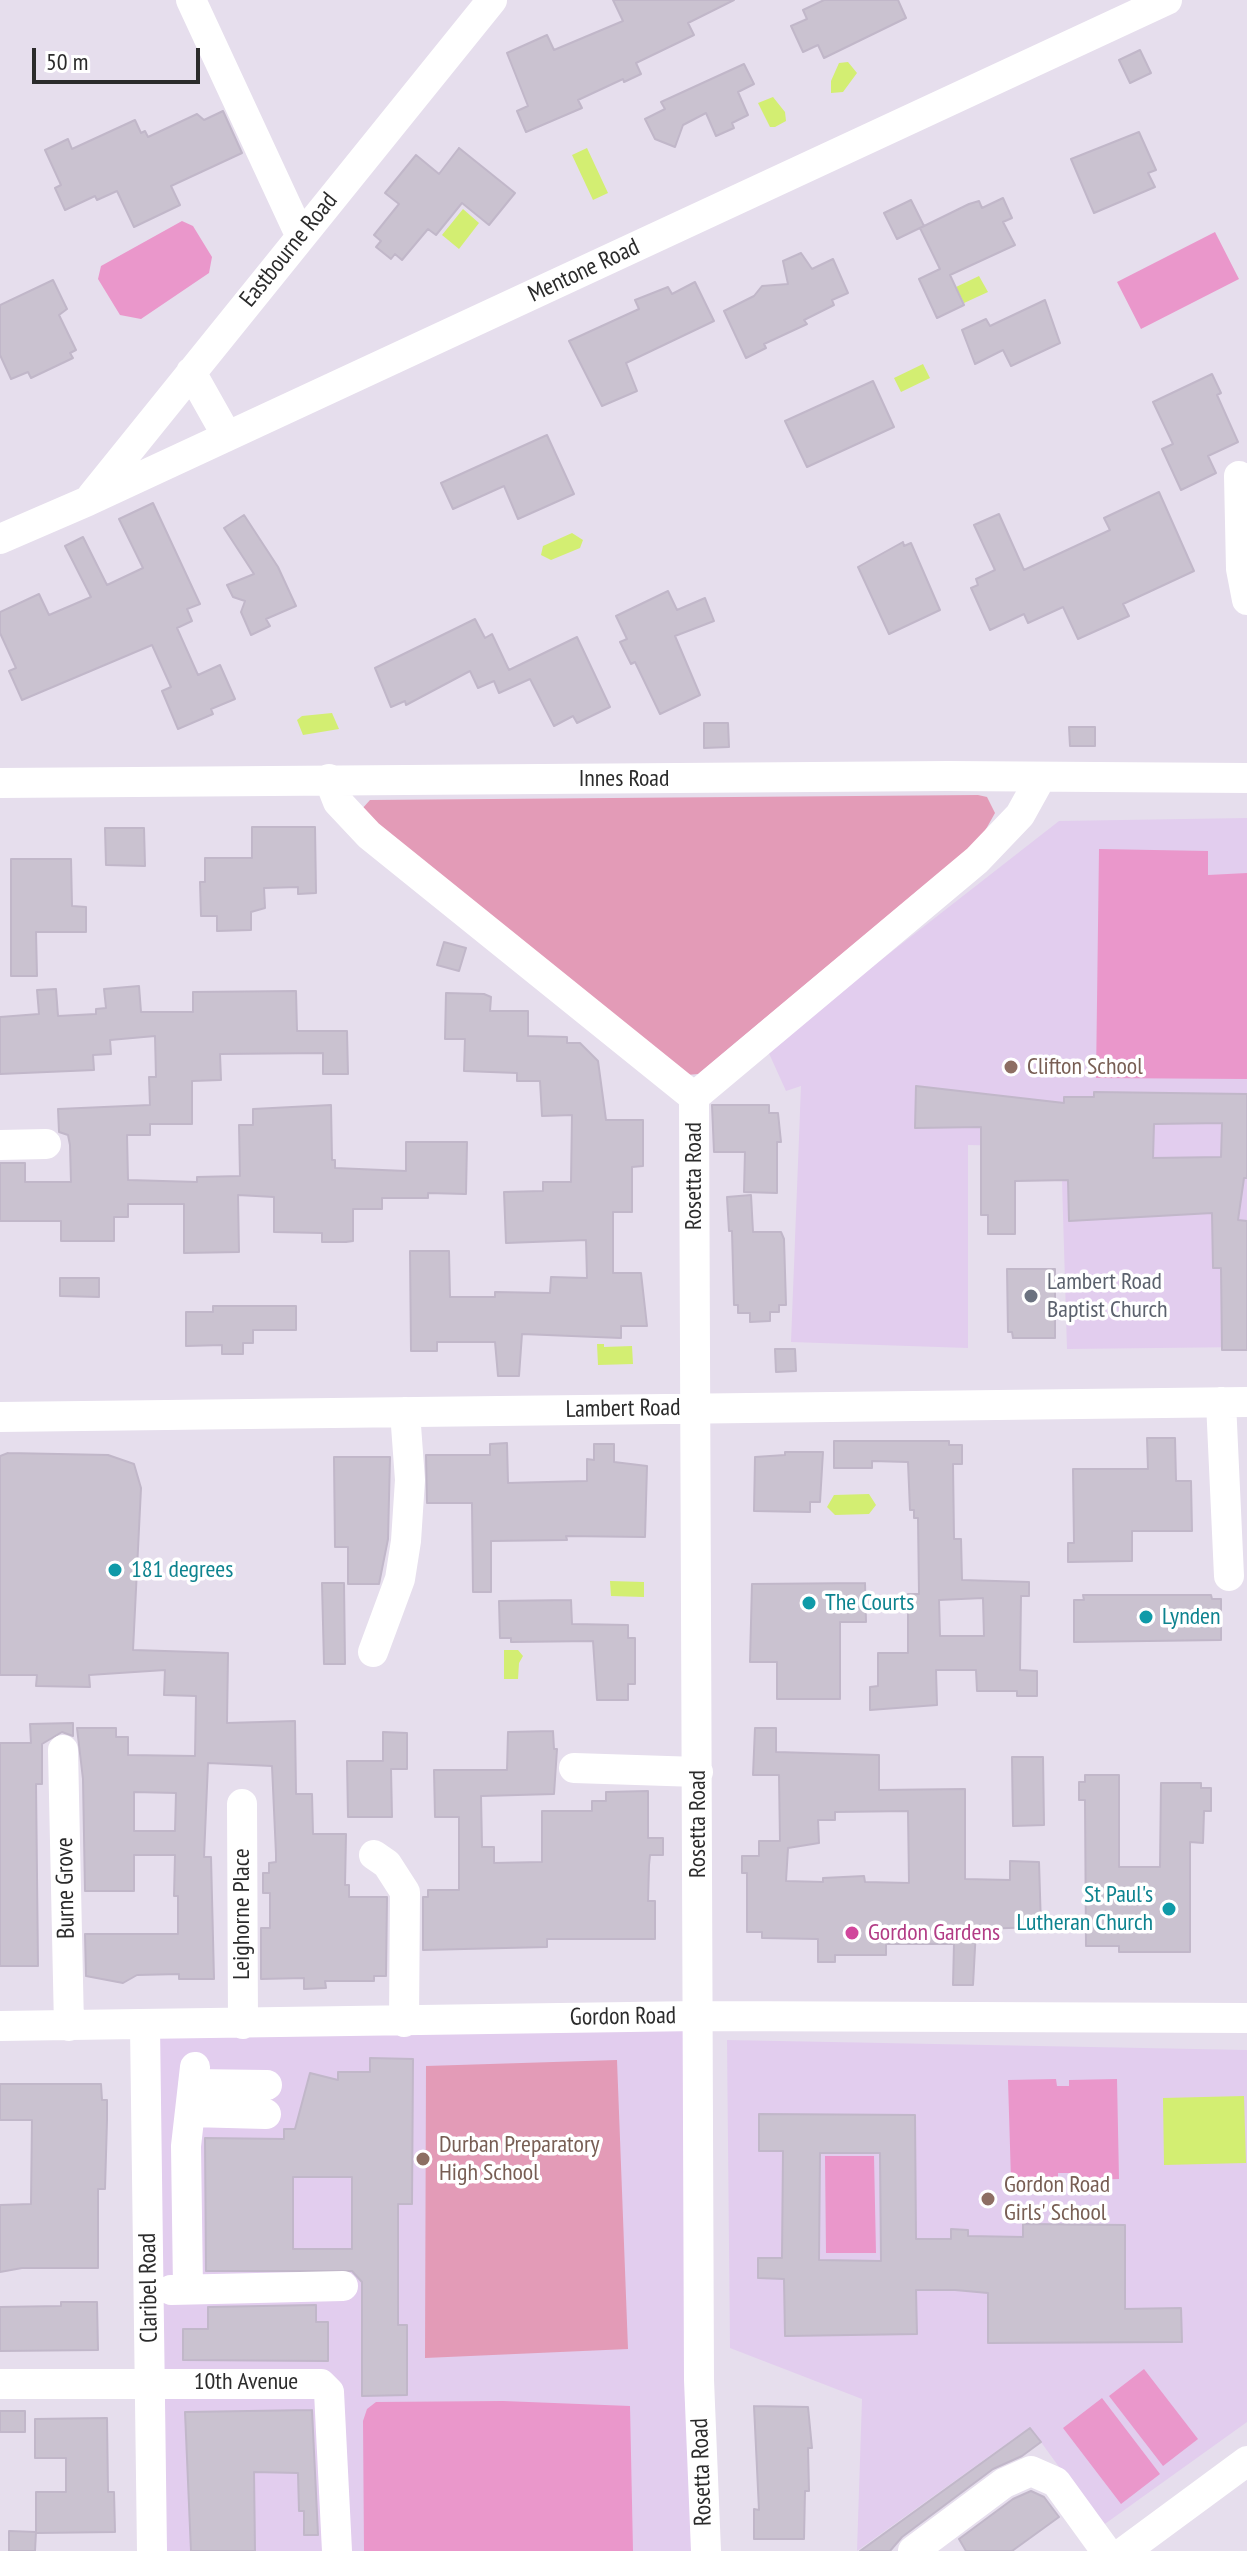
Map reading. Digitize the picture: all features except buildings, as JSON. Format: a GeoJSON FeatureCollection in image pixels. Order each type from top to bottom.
{"type":"FeatureCollection","features":[{"type":"Feature","properties":{"kind":"street"},"geometry":{"type":"LineString","coordinates":[[191,0],[300,235]]}},
{"type":"Feature","properties":{"kind":"street","name":"Eastbourne Road"},"geometry":{"type":"LineString","coordinates":[[88,501],[492,0]]}},
{"type":"Feature","properties":{"kind":"street","name":"Mentone Road"},"geometry":{"type":"LineString","coordinates":[[0,539],[88,501],[1167,0]]}},
{"type":"Feature","properties":{"kind":"street"},"geometry":{"type":"LineString","coordinates":[[191,372],[227,436]]}},
{"type":"Feature","properties":{"kind":"street"},"geometry":{"type":"LineString","coordinates":[[1239,476],[1241,569],[1247,600]]}},
{"type":"Feature","properties":{"kind":"street","name":"Innes Road"},"geometry":{"type":"LineString","coordinates":[[0,783],[948,776],[1247,778]]}},
{"type":"Feature","properties":{"kind":"street","name":"Rosetta Road"},"geometry":{"type":"LineString","coordinates":[[329,779],[338,802],[360,827],[694,1097]]}},
{"type":"Feature","properties":{"kind":"street","name":"Rosetta Road"},"geometry":{"type":"LineString","coordinates":[[694,1097],[977,860],[1011,826],[1040,779]]}},
{"type":"Feature","properties":{"kind":"street","name":"Rosetta Road"},"geometry":{"type":"LineString","coordinates":[[694,1097],[699,2380],[706,2551]]}},
{"type":"Feature","properties":{"kind":"street"},"geometry":{"type":"LineString","coordinates":[[0,1145],[46,1144]]}},
{"type":"Feature","properties":{"kind":"street"},"geometry":{"type":"LineString","coordinates":[[1229,1576],[1234,1402]]}},
{"type":"Feature","properties":{"kind":"street","name":"Lambert Road"},"geometry":{"type":"LineString","coordinates":[[0,1417],[1234,1402]]}},
{"type":"Feature","properties":{"kind":"street"},"geometry":{"type":"LineString","coordinates":[[373,1652],[400,1579],[406,1541],[410,1480],[405,1412]]}},
{"type":"Feature","properties":{"kind":"street","name":"Burne Grove"},"geometry":{"type":"LineString","coordinates":[[63,1750],[69,2026]]}},
{"type":"Feature","properties":{"kind":"street"},"geometry":{"type":"LineString","coordinates":[[574,1768],[698,1772]]}},
{"type":"Feature","properties":{"kind":"street","name":"Leighorne Place"},"geometry":{"type":"LineString","coordinates":[[242,1804],[243,2024]]}},
{"type":"Feature","properties":{"kind":"street"},"geometry":{"type":"LineString","coordinates":[[374,1855],[387,1864],[405,1892],[404,2022]]}},
{"type":"Feature","properties":{"kind":"street","name":"Gordon Road"},"geometry":{"type":"LineString","coordinates":[[0,2026],[699,2016],[1247,2018]]}},
{"type":"Feature","properties":{"kind":"street","name":"Claribel Road"},"geometry":{"type":"LineString","coordinates":[[145,2026],[152,2551]]}},
{"type":"Feature","properties":{"kind":"street"},"geometry":{"type":"LineString","coordinates":[[188,2288],[186,2146],[193,2088],[267,2099]]}},
{"type":"Feature","properties":{"kind":"street"},"geometry":{"type":"LineString","coordinates":[[149,2293],[188,2288],[343,2286]]}},
{"type":"Feature","properties":{"kind":"street","name":"10th Avenue"},"geometry":{"type":"LineString","coordinates":[[0,2384],[321,2384],[329,2392],[337,2551]]}},
{"type":"Feature","properties":{"kind":"street"},"geometry":{"type":"LineString","coordinates":[[1135,2549],[1247,2461]]}},
{"type":"Feature","properties":{"kind":"street"},"geometry":{"type":"LineString","coordinates":[[913,2551],[1004,2483],[1031,2471],[1056,2482],[1106,2551]]}},
{"type":"Feature","properties":{"kind":"shaded area"},"geometry":{"type":"Polygon","coordinates":[[[848,62],[857,73],[843,92],[831,93],[831,81],[839,63],[848,62]]]}},
{"type":"Feature","properties":{"kind":"shaded area"},"geometry":{"type":"Polygon","coordinates":[[[773,97],[785,112],[786,121],[770,127],[758,103],[773,97]]]}},
{"type":"Feature","properties":{"kind":"shaded area"},"geometry":{"type":"Polygon","coordinates":[[[587,148],[608,193],[593,200],[572,155],[587,148]]]}},
{"type":"Feature","properties":{"kind":"shaded area"},"geometry":{"type":"Polygon","coordinates":[[[463,209],[479,223],[459,249],[442,235],[463,209]]]}},
{"type":"Feature","properties":{"kind":"shaded area"},"geometry":{"type":"Polygon","coordinates":[[[182,221],[193,226],[212,257],[209,273],[141,319],[120,315],[98,279],[101,266],[182,221]]]}},
{"type":"Feature","properties":{"kind":"shaded area"},"geometry":{"type":"Polygon","coordinates":[[[1215,232],[1239,279],[1141,329],[1117,282],[1215,232]]]}},
{"type":"Feature","properties":{"kind":"shaded area"},"geometry":{"type":"Polygon","coordinates":[[[979,276],[988,292],[964,303],[956,287],[979,276]]]}},
{"type":"Feature","properties":{"kind":"shaded area"},"geometry":{"type":"Polygon","coordinates":[[[923,364],[930,378],[901,392],[894,378],[923,364]]]}},
{"type":"Feature","properties":{"kind":"shaded area"},"geometry":{"type":"Polygon","coordinates":[[[572,533],[583,540],[580,548],[551,560],[541,555],[543,546],[572,533]]]}},
{"type":"Feature","properties":{"kind":"shaded area"},"geometry":{"type":"Polygon","coordinates":[[[332,713],[339,729],[303,735],[297,720],[302,716],[332,713]]]}},
{"type":"Feature","properties":{"kind":"shaded area"},"geometry":{"type":"Polygon","coordinates":[[[987,797],[995,813],[981,838],[698,1074],[687,1075],[361,810],[370,800],[987,797]]]}},
{"type":"Feature","properties":{"kind":"shaded area","name":"Clifton School"},"geometry":{"type":"Polygon","coordinates":[[[1247,818],[1247,1347],[1067,1349],[1061,1147],[968,1145],[968,1348],[791,1342],[801,1086],[786,1091],[767,1049],[1059,821],[1247,818]]]}},
{"type":"Feature","properties":{"kind":"shaded area"},"geometry":{"type":"Polygon","coordinates":[[[1099,849],[1208,851],[1208,875],[1247,873],[1247,1079],[1096,1078],[1099,849]]]}},
{"type":"Feature","properties":{"kind":"shaded area"},"geometry":{"type":"Polygon","coordinates":[[[597,1344],[604,1344],[604,1347],[632,1346],[633,1364],[598,1365],[597,1344]]]}},
{"type":"Feature","properties":{"kind":"shaded area"},"geometry":{"type":"Polygon","coordinates":[[[869,1494],[876,1505],[869,1514],[835,1515],[827,1507],[834,1495],[869,1494]]]}},
{"type":"Feature","properties":{"kind":"shaded area"},"geometry":{"type":"Polygon","coordinates":[[[610,1581],[644,1582],[644,1597],[611,1596],[610,1581]]]}},
{"type":"Feature","properties":{"kind":"shaded area"},"geometry":{"type":"Polygon","coordinates":[[[504,1650],[518,1650],[523,1656],[519,1663],[518,1679],[504,1679],[504,1650]]]}},
{"type":"Feature","properties":{"kind":"shaded area","name":"Durban Preparatory High School"},"geometry":{"type":"Polygon","coordinates":[[[699,2016],[706,2551],[152,2551],[145,2026],[699,2016]]]}},
{"type":"Feature","properties":{"kind":"shaded area","name":"Gordon Road Girls' School"},"geometry":{"type":"Polygon","coordinates":[[[727,2040],[1247,2050],[1247,2422],[1102,2526],[1030,2427],[857,2551],[862,2399],[730,2348],[727,2040]]]}},
{"type":"Feature","properties":{"kind":"shaded area"},"geometry":{"type":"Polygon","coordinates":[[[617,2060],[628,2349],[425,2358],[426,2066],[617,2060]]]}},
{"type":"Feature","properties":{"kind":"shaded area"},"geometry":{"type":"Polygon","coordinates":[[[1056,2079],[1057,2086],[1069,2086],[1069,2080],[1117,2079],[1119,2179],[1072,2180],[1071,2173],[1058,2173],[1058,2179],[1011,2180],[1008,2080],[1056,2079]]]}},
{"type":"Feature","properties":{"kind":"shaded area"},"geometry":{"type":"Polygon","coordinates":[[[1244,2096],[1246,2163],[1164,2165],[1163,2098],[1244,2096]]]}},
{"type":"Feature","properties":{"kind":"shaded area"},"geometry":{"type":"Polygon","coordinates":[[[825,2156],[874,2156],[876,2253],[826,2253],[825,2156]]]}},
{"type":"Feature","properties":{"kind":"shaded area"},"geometry":{"type":"Polygon","coordinates":[[[1144,2369],[1198,2439],[1163,2466],[1109,2396],[1144,2369]]]}},
{"type":"Feature","properties":{"kind":"shaded area"},"geometry":{"type":"Polygon","coordinates":[[[1102,2398],[1160,2474],[1121,2504],[1063,2428],[1102,2398]]]}},
{"type":"Feature","properties":{"kind":"shaded area"},"geometry":{"type":"Polygon","coordinates":[[[503,2401],[630,2406],[633,2551],[364,2551],[363,2421],[367,2409],[376,2402],[503,2401]]]}},
{"type":"Feature","properties":{"kind":"place","name":"Clifton School"},"geometry":{"type":"Point","coordinates":[1011,1067]}},
{"type":"Feature","properties":{"kind":"place","name":"Lambert Road Baptist Church"},"geometry":{"type":"Point","coordinates":[1031,1296]}},
{"type":"Feature","properties":{"kind":"place","name":"181 degrees"},"geometry":{"type":"Point","coordinates":[115,1570]}},
{"type":"Feature","properties":{"kind":"place","name":"The Courts"},"geometry":{"type":"Point","coordinates":[809,1603]}},
{"type":"Feature","properties":{"kind":"place","name":"Lynden"},"geometry":{"type":"Point","coordinates":[1146,1617]}},
{"type":"Feature","properties":{"kind":"place","name":"St Paul's Lutheran Church"},"geometry":{"type":"Point","coordinates":[1169,1909]}},
{"type":"Feature","properties":{"kind":"place","name":"Gordon Gardens"},"geometry":{"type":"Point","coordinates":[852,1933]}},
{"type":"Feature","properties":{"kind":"place","name":"Durban Preparatory High School"},"geometry":{"type":"Point","coordinates":[423,2159]}},
{"type":"Feature","properties":{"kind":"place","name":"Gordon Road Girls' School"},"geometry":{"type":"Point","coordinates":[988,2199]}}]}
